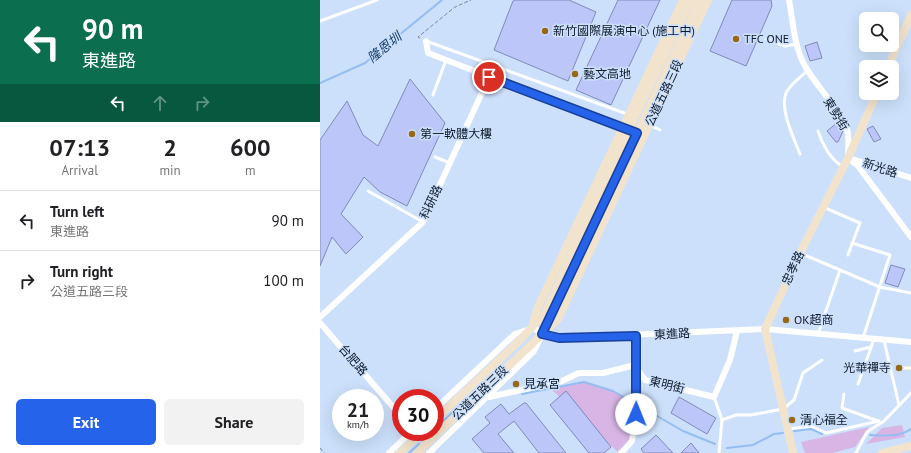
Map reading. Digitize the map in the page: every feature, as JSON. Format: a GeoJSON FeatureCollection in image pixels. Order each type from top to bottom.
{"type":"FeatureCollection","features":[{"type":"Feature","properties":{"kind":"street","name":"公道五路三段"},"geometry":{"type":"LineString","coordinates":[[639,120],[682,0]]}},
{"type":"Feature","properties":{"kind":"street","name":"公道五路三段"},"geometry":{"type":"LineString","coordinates":[[431,452],[489,397],[534,351],[639,120],[691,0]]}},
{"type":"Feature","properties":{"kind":"street","name":"公道五路三段"},"geometry":{"type":"LineString","coordinates":[[444,412],[533,328],[545,313],[633,132],[700,0]]}},
{"type":"Feature","properties":{"kind":"street","name":"公道五路三段"},"geometry":{"type":"LineString","coordinates":[[639,120],[708,0]]}},
{"type":"Feature","properties":{"kind":"street","name":"東勢街"},"geometry":{"type":"LineString","coordinates":[[789,0],[797,44],[807,71],[835,108],[848,132],[848,158]]}},
{"type":"Feature","properties":{"kind":"street"},"geometry":{"type":"LineString","coordinates":[[891,60],[911,15]]}},
{"type":"Feature","properties":{"kind":"street"},"geometry":{"type":"LineString","coordinates":[[426,41],[428,53],[633,132]]}},
{"type":"Feature","properties":{"kind":"street","name":"科研路"},"geometry":{"type":"LineString","coordinates":[[320,317],[423,222],[489,77]]}},
{"type":"Feature","properties":{"kind":"street","name":"忠孝路"},"geometry":{"type":"LineString","coordinates":[[765,330],[800,253],[844,167],[874,100]]}},
{"type":"Feature","properties":{"kind":"street"},"geometry":{"type":"LineString","coordinates":[[848,158],[858,166],[911,237]]}},
{"type":"Feature","properties":{"kind":"street","name":"新光路"},"geometry":{"type":"LineString","coordinates":[[848,158],[911,178]]}},
{"type":"Feature","properties":{"kind":"street","name":"台肥路"},"geometry":{"type":"LineString","coordinates":[[320,322],[392,406]]}},
{"type":"Feature","properties":{"kind":"street","name":"公道五路三段"},"geometry":{"type":"LineString","coordinates":[[444,401],[515,334],[533,328]]}},
{"type":"Feature","properties":{"kind":"street","name":"東進路"},"geometry":{"type":"LineString","coordinates":[[533,328],[542,334],[559,338],[765,330]]}},
{"type":"Feature","properties":{"kind":"street"},"geometry":{"type":"LineString","coordinates":[[793,453],[765,330],[911,342]]}},
{"type":"Feature","properties":{"kind":"street"},"geometry":{"type":"LineString","coordinates":[[714,397],[730,360],[737,331]]}},
{"type":"Feature","properties":{"kind":"street","name":"公道五路三段"},"geometry":{"type":"LineString","coordinates":[[417,453],[542,334]]}},
{"type":"Feature","properties":{"kind":"street"},"geometry":{"type":"LineString","coordinates":[[621,453],[632,441],[636,414],[636,336]]}},
{"type":"Feature","properties":{"kind":"street","name":"東明街"},"geometry":{"type":"LineString","coordinates":[[489,397],[562,381],[579,373],[603,373],[628,366],[636,367],[645,380],[714,397]]}},
{"type":"Feature","properties":{"kind":"street"},"geometry":{"type":"LineString","coordinates":[[389,453],[402,441]]}},
{"type":"Feature","properties":{"kind":"street"},"geometry":{"type":"LineString","coordinates":[[400,453],[413,441]]}},
{"type":"Feature","properties":{"kind":"street"},"geometry":{"type":"LineString","coordinates":[[422,441],[431,452]]}},
{"type":"Feature","properties":{"kind":"street"},"geometry":{"type":"LineString","coordinates":[[882,453],[911,446]]}},
{"type":"Feature","properties":{"kind":"lane"},"geometry":{"type":"LineString","coordinates":[[320,21],[377,0]]}},
{"type":"Feature","properties":{"kind":"lane"},"geometry":{"type":"LineString","coordinates":[[766,39],[785,46],[797,44]]}},
{"type":"Feature","properties":{"kind":"lane"},"geometry":{"type":"LineString","coordinates":[[426,41],[639,120],[660,130]]}},
{"type":"Feature","properties":{"kind":"lane"},"geometry":{"type":"LineString","coordinates":[[433,95],[446,60]]}},
{"type":"Feature","properties":{"kind":"lane"},"geometry":{"type":"LineString","coordinates":[[800,154],[789,125],[784,99],[788,90],[807,71]]}},
{"type":"Feature","properties":{"kind":"lane"},"geometry":{"type":"LineString","coordinates":[[818,131],[821,141],[835,162],[844,167]]}},
{"type":"Feature","properties":{"kind":"lane"},"geometry":{"type":"LineString","coordinates":[[435,157],[450,163]]}},
{"type":"Feature","properties":{"kind":"lane"},"geometry":{"type":"LineString","coordinates":[[368,191],[423,222]]}},
{"type":"Feature","properties":{"kind":"lane"},"geometry":{"type":"LineString","coordinates":[[824,207],[860,223],[848,255]]}},
{"type":"Feature","properties":{"kind":"lane"},"geometry":{"type":"LineString","coordinates":[[852,243],[890,255],[863,338]]}},
{"type":"Feature","properties":{"kind":"lane"},"geometry":{"type":"LineString","coordinates":[[800,253],[880,287],[911,293]]}},
{"type":"Feature","properties":{"kind":"lane"},"geometry":{"type":"LineString","coordinates":[[818,334],[840,270]]}},
{"type":"Feature","properties":{"kind":"lane"},"geometry":{"type":"LineString","coordinates":[[858,384],[874,339]]}},
{"type":"Feature","properties":{"kind":"lane"},"geometry":{"type":"LineString","coordinates":[[884,340],[900,405]]}},
{"type":"Feature","properties":{"kind":"lane"},"geometry":{"type":"LineString","coordinates":[[855,351],[871,347]]}},
{"type":"Feature","properties":{"kind":"lane"},"geometry":{"type":"LineString","coordinates":[[722,420],[736,415],[751,415],[783,409],[794,400],[803,373],[822,360]]}},
{"type":"Feature","properties":{"kind":"lane"},"geometry":{"type":"LineString","coordinates":[[903,368],[911,368]]}},
{"type":"Feature","properties":{"kind":"lane"},"geometry":{"type":"LineString","coordinates":[[856,453],[867,432],[900,405],[911,393]]}},
{"type":"Feature","properties":{"kind":"lane"},"geometry":{"type":"LineString","coordinates":[[844,394],[842,408],[880,422]]}},
{"type":"Feature","properties":{"kind":"lane"},"geometry":{"type":"LineString","coordinates":[[714,397],[722,420],[719,453]]}},
{"type":"Feature","properties":{"kind":"lane"},"geometry":{"type":"LineString","coordinates":[[788,430],[811,426],[826,433],[880,422]]}},
{"type":"Feature","properties":{"kind":"path"},"geometry":{"type":"LineString","coordinates":[[426,41],[418,37],[455,7],[471,0]]}},
{"type":"Feature","properties":{"kind":"path"},"geometry":{"type":"LineString","coordinates":[[320,448],[324,453]]}},
{"type":"Feature","properties":{"kind":"shaded area"},"geometry":{"type":"Polygon","coordinates":[[[584,382],[613,391],[636,404],[632,441],[619,453],[550,388],[584,382]]]}},
{"type":"Feature","properties":{"kind":"shaded area"},"geometry":{"type":"Polygon","coordinates":[[[902,425],[905,437],[866,444],[882,428],[902,425]]]}},
{"type":"Feature","properties":{"kind":"shaded area"},"geometry":{"type":"Polygon","coordinates":[[[869,427],[855,447],[832,453],[805,453],[801,442],[869,427]]]}},
{"type":"Feature","properties":{"kind":"building","name":"新竹國際展演中心 (施工中)"},"geometry":{"type":"Polygon","coordinates":[[[569,0],[596,12],[568,81],[494,50],[513,1],[569,0]]]}},
{"type":"Feature","properties":{"kind":"building"},"geometry":{"type":"Polygon","coordinates":[[[618,0],[660,0],[611,105],[576,90],[618,0]]]}},
{"type":"Feature","properties":{"kind":"building","name":"TFC ONE"},"geometry":{"type":"Polygon","coordinates":[[[732,0],[771,0],[772,6],[746,66],[710,51],[732,0]]]}},
{"type":"Feature","properties":{"kind":"building"},"geometry":{"type":"Polygon","coordinates":[[[817,42],[822,58],[810,61],[805,46],[817,42]]]}},
{"type":"Feature","properties":{"kind":"building"},"geometry":{"type":"Polygon","coordinates":[[[410,79],[445,123],[407,206],[380,192],[364,177],[341,214],[363,237],[346,254],[332,237],[320,266],[320,140],[347,101],[363,135],[378,146],[410,79]]]}},
{"type":"Feature","properties":{"kind":"building"},"geometry":{"type":"Polygon","coordinates":[[[837,123],[843,131],[838,142],[836,142],[827,131],[837,123]]]}},
{"type":"Feature","properties":{"kind":"building"},"geometry":{"type":"Polygon","coordinates":[[[873,126],[881,139],[874,142],[867,129],[873,126]]]}},
{"type":"Feature","properties":{"kind":"building"},"geometry":{"type":"Polygon","coordinates":[[[891,265],[905,269],[898,287],[885,283],[891,265]]]}},
{"type":"Feature","properties":{"kind":"building"},"geometry":{"type":"Polygon","coordinates":[[[566,391],[611,447],[604,453],[589,453],[550,405],[566,391]]]}},
{"type":"Feature","properties":{"kind":"building"},"geometry":{"type":"Polygon","coordinates":[[[679,397],[716,418],[707,434],[671,413],[679,397]]]}},
{"type":"Feature","properties":{"kind":"building"},"geometry":{"type":"Polygon","coordinates":[[[526,403],[566,453],[539,453],[514,421],[498,434],[514,453],[484,453],[472,439],[490,423],[485,417],[501,404],[509,414],[526,403]]]}},
{"type":"Feature","properties":{"kind":"building"},"geometry":{"type":"Polygon","coordinates":[[[656,435],[673,453],[644,453],[641,449],[656,435]]]}},
{"type":"Feature","properties":{"kind":"building"},"geometry":{"type":"Polygon","coordinates":[[[691,443],[699,453],[681,453],[691,443]]]}},
{"type":"Feature","properties":{"kind":"waterway","name":"隆恩圳"},"geometry":{"type":"LineString","coordinates":[[320,83],[365,63],[442,0]]}},
{"type":"Feature","properties":{"kind":"waterway"},"geometry":{"type":"LineString","coordinates":[[522,394],[584,382],[613,391],[634,403]]}},
{"type":"Feature","properties":{"kind":"waterway"},"geometry":{"type":"LineString","coordinates":[[638,405],[683,431],[715,444]]}},
{"type":"Feature","properties":{"kind":"waterway"},"geometry":{"type":"LineString","coordinates":[[444,420],[458,407]]}},
{"type":"Feature","properties":{"kind":"waterway"},"geometry":{"type":"LineString","coordinates":[[794,431],[811,429],[822,434]]}},
{"type":"Feature","properties":{"kind":"waterway"},"geometry":{"type":"LineString","coordinates":[[870,435],[896,435],[911,429]]}},
{"type":"Feature","properties":{"kind":"waterway"},"geometry":{"type":"LineString","coordinates":[[727,448],[753,445],[774,434],[783,433]]}},
{"type":"Feature","properties":{"kind":"waterway"},"geometry":{"type":"LineString","coordinates":[[409,453],[419,444]]}},
{"type":"Feature","properties":{"kind":"place","name":"新竹國際展演中心 (施工中)"},"geometry":{"type":"Point","coordinates":[545,31]}},
{"type":"Feature","properties":{"kind":"place","name":"TFC ONE"},"geometry":{"type":"Point","coordinates":[736,39]}},
{"type":"Feature","properties":{"kind":"place","name":"藝文高地"},"geometry":{"type":"Point","coordinates":[575,74]}},
{"type":"Feature","properties":{"kind":"place","name":"第一軟體大樓"},"geometry":{"type":"Point","coordinates":[412,134]}},
{"type":"Feature","properties":{"kind":"place","name":"OK超商"},"geometry":{"type":"Point","coordinates":[786,320]}},
{"type":"Feature","properties":{"kind":"place","name":"光華禪寺"},"geometry":{"type":"Point","coordinates":[899,368]}},
{"type":"Feature","properties":{"kind":"place","name":"見承宮"},"geometry":{"type":"Point","coordinates":[516,384]}},
{"type":"Feature","properties":{"kind":"place","name":"清心福全"},"geometry":{"type":"Point","coordinates":[792,420]}},
{"type":"Feature","properties":{"kind":"route"},"geometry":{"type":"LineString","coordinates":[[489,77],[637,133],[542,334],[559,338],[636,336],[636,414]]}}]}
